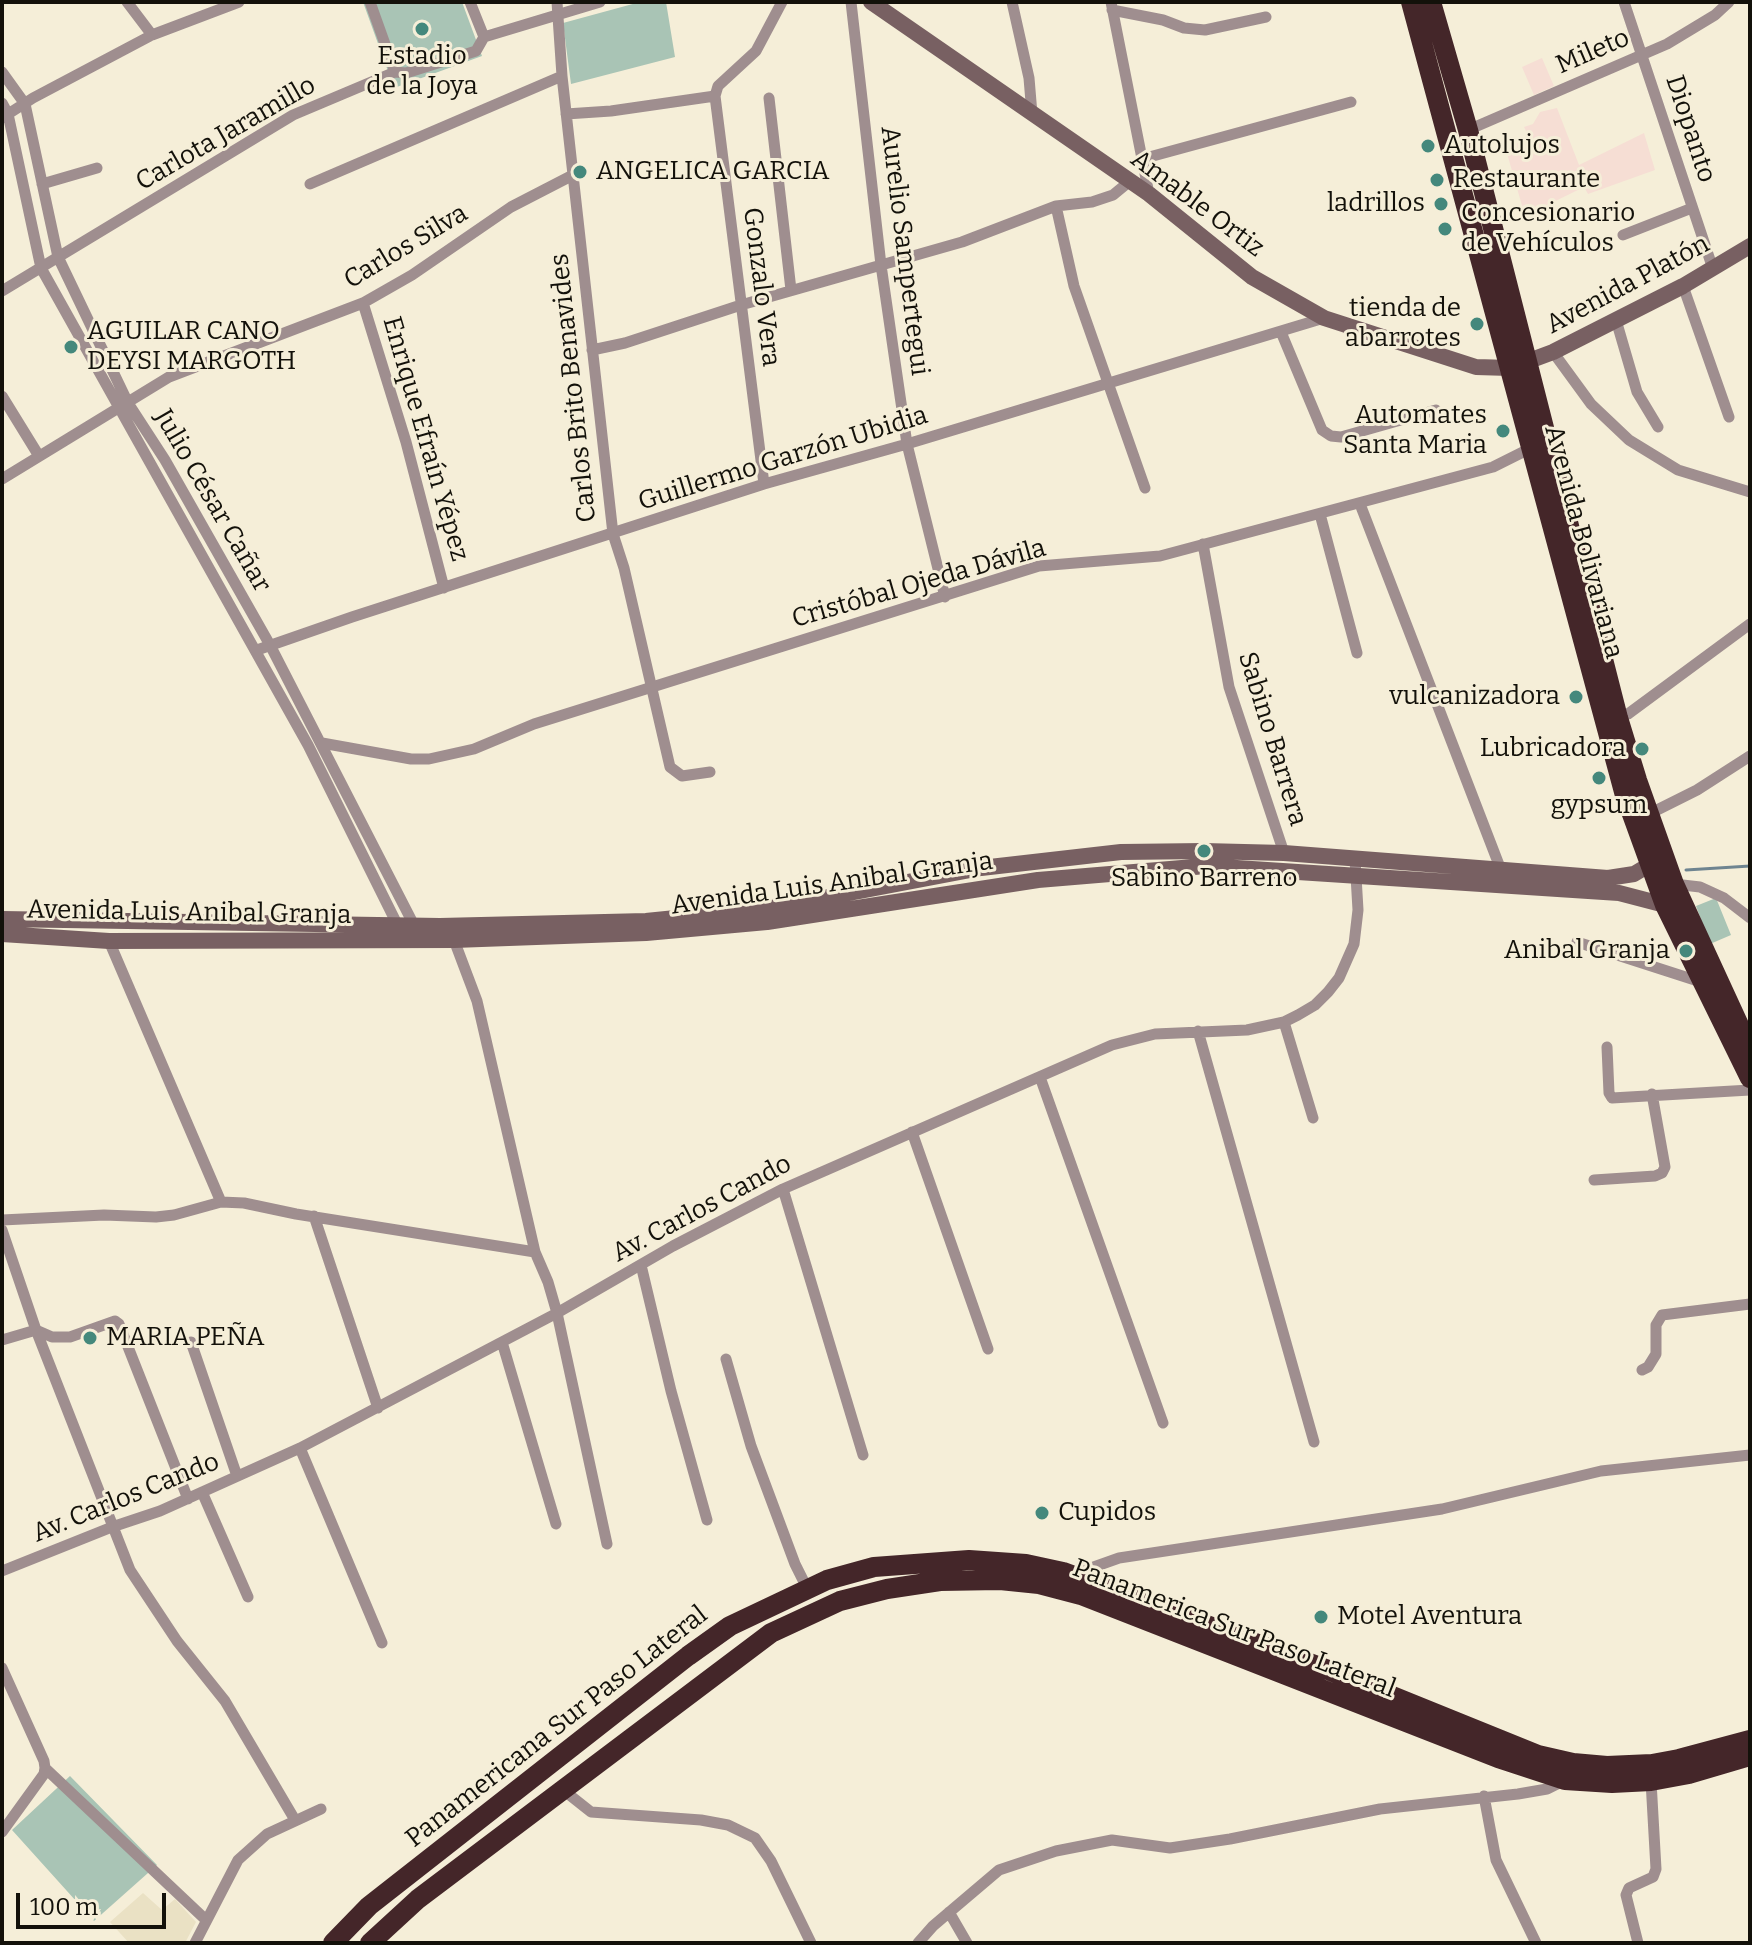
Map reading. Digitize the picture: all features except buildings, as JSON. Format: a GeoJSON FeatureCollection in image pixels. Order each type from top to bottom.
{"type":"FeatureCollection","features":[{"type":"Feature","properties":{"kind":"highway","name":"Avenida Bolivariana"},"geometry":{"type":"LineString","coordinates":[[1411,2],[1618,718],[1649,814],[1674,884],[1750,1049]]}},
{"type":"Feature","properties":{"kind":"highway","name":"Avenida Bolivariana"},"geometry":{"type":"LineString","coordinates":[[1431,2],[1468,130],[1518,365],[1531,448],[1624,792],[1665,905],[1750,1078]]}},
{"type":"Feature","properties":{"kind":"highway","name":"Panamericana Sur Paso Lateral"},"geometry":{"type":"LineString","coordinates":[[333,1943],[369,1906],[730,1626],[807,1588],[874,1567],[969,1560],[1026,1564],[1072,1575],[1328,1670],[1538,1755],[1573,1763],[1607,1766],[1652,1764],[1750,1740]]}},
{"type":"Feature","properties":{"kind":"highway","name":"Panamerica Sur Paso Lateral"},"geometry":{"type":"LineString","coordinates":[[370,1943],[418,1899],[771,1633],[840,1601],[887,1589],[940,1581],[1000,1580],[1039,1584],[1081,1595],[1498,1758],[1565,1780],[1612,1783],[1651,1781],[1689,1774],[1750,1756]]}},
{"type":"Feature","properties":{"kind":"main road","name":"Amable Ortiz"},"geometry":{"type":"LineString","coordinates":[[871,2],[1149,194],[1252,277],[1324,318],[1476,367],[1518,365]]}},
{"type":"Feature","properties":{"kind":"main road","name":"Avenida Platón"},"geometry":{"type":"LineString","coordinates":[[1518,365],[1553,352],[1683,286],[1750,246]]}},
{"type":"Feature","properties":{"kind":"main road","name":"Avenida Luis Anibal Granja"},"geometry":{"type":"LineString","coordinates":[[2,934],[109,941],[409,933],[646,921],[765,909],[1035,860],[1134,852],[1284,853],[1608,878],[1634,874],[1649,865]]}},
{"type":"Feature","properties":{"kind":"main road","name":"Avenida Luis Anibal Granja"},"geometry":{"type":"LineString","coordinates":[[2,919],[409,933],[454,940],[646,933],[737,925],[1038,880],[1206,866],[1619,893],[1665,905]]}},
{"type":"Feature","properties":{"kind":"street"},"geometry":{"type":"LineString","coordinates":[[127,2],[152,35]]}},
{"type":"Feature","properties":{"kind":"street"},"geometry":{"type":"LineString","coordinates":[[4,112],[25,104],[152,35],[239,2]]}},
{"type":"Feature","properties":{"kind":"street"},"geometry":{"type":"LineString","coordinates":[[370,2],[395,72]]}},
{"type":"Feature","properties":{"kind":"street"},"geometry":{"type":"LineString","coordinates":[[470,2],[484,37]]}},
{"type":"Feature","properties":{"kind":"street","name":"Carlota Jaramillo"},"geometry":{"type":"LineString","coordinates":[[2,291],[293,115],[395,72],[406,73],[476,51],[484,37],[558,8],[600,2]]}},
{"type":"Feature","properties":{"kind":"street"},"geometry":{"type":"LineString","coordinates":[[566,114],[611,111],[715,96],[718,86],[756,51],[782,2]]}},
{"type":"Feature","properties":{"kind":"street","name":"Aurelio Sampertegui"},"geometry":{"type":"LineString","coordinates":[[851,2],[881,265],[907,444],[945,597]]}},
{"type":"Feature","properties":{"kind":"street"},"geometry":{"type":"LineString","coordinates":[[1012,2],[1029,78],[1032,114]]}},
{"type":"Feature","properties":{"kind":"street","name":"Diopanto"},"geometry":{"type":"LineString","coordinates":[[1624,2],[1713,269]]}},
{"type":"Feature","properties":{"kind":"street","name":"Mileto"},"geometry":{"type":"LineString","coordinates":[[1468,130],[1643,55],[1715,15],[1729,2]]}},
{"type":"Feature","properties":{"kind":"street"},"geometry":{"type":"LineString","coordinates":[[1149,194],[1112,6],[1184,28],[1205,30],[1266,17]]}},
{"type":"Feature","properties":{"kind":"street","name":"Carlos Brito Benavides"},"geometry":{"type":"LineString","coordinates":[[558,8],[562,76],[613,534],[624,568],[670,767],[682,776],[710,772]]}},
{"type":"Feature","properties":{"kind":"street","name":"Julio César Cañar"},"geometry":{"type":"LineString","coordinates":[[2,72],[25,104],[58,257],[123,406],[165,460],[270,645],[322,743],[409,933]]}},
{"type":"Feature","properties":{"kind":"street"},"geometry":{"type":"LineString","coordinates":[[310,184],[562,76]]}},
{"type":"Feature","properties":{"kind":"street","name":"Gonzalo Vera"},"geometry":{"type":"LineString","coordinates":[[715,96],[764,484]]}},
{"type":"Feature","properties":{"kind":"street"},"geometry":{"type":"LineString","coordinates":[[769,98],[791,290]]}},
{"type":"Feature","properties":{"kind":"street"},"geometry":{"type":"LineString","coordinates":[[1142,159],[1351,102]]}},
{"type":"Feature","properties":{"kind":"street","name":"Julio César Cañar"},"geometry":{"type":"LineString","coordinates":[[4,112],[41,268],[123,406],[409,933]]}},
{"type":"Feature","properties":{"kind":"street"},"geometry":{"type":"LineString","coordinates":[[42,184],[97,168]]}},
{"type":"Feature","properties":{"kind":"street","name":"Carlos Silva"},"geometry":{"type":"LineString","coordinates":[[2,479],[169,377],[363,303],[412,275],[511,207],[573,175]]}},
{"type":"Feature","properties":{"kind":"street"},"geometry":{"type":"LineString","coordinates":[[592,350],[625,343],[791,290],[962,242],[1056,206],[1092,202],[1113,195],[1130,181]]}},
{"type":"Feature","properties":{"kind":"street"},"geometry":{"type":"LineString","coordinates":[[1056,206],[1074,286],[1145,488]]}},
{"type":"Feature","properties":{"kind":"street"},"geometry":{"type":"LineString","coordinates":[[1623,235],[1692,208]]}},
{"type":"Feature","properties":{"kind":"street"},"geometry":{"type":"LineString","coordinates":[[1683,286],[1729,417]]}},
{"type":"Feature","properties":{"kind":"street","name":"Enrique Efraín Yépez"},"geometry":{"type":"LineString","coordinates":[[363,303],[402,428],[444,588]]}},
{"type":"Feature","properties":{"kind":"street","name":"Guillermo Garzón Ubidia"},"geometry":{"type":"LineString","coordinates":[[257,650],[764,484],[1324,318]]}},
{"type":"Feature","properties":{"kind":"street"},"geometry":{"type":"LineString","coordinates":[[1616,320],[1637,392],[1658,427]]}},
{"type":"Feature","properties":{"kind":"street"},"geometry":{"type":"LineString","coordinates":[[1281,332],[1322,430],[1331,436],[1341,437],[1436,410]]}},
{"type":"Feature","properties":{"kind":"street"},"geometry":{"type":"LineString","coordinates":[[1553,352],[1591,404],[1629,440],[1678,470],[1750,492]]}},
{"type":"Feature","properties":{"kind":"street"},"geometry":{"type":"LineString","coordinates":[[2,396],[39,456]]}},
{"type":"Feature","properties":{"kind":"street","name":"Cristóbal Ojeda Dávila"},"geometry":{"type":"LineString","coordinates":[[322,743],[411,759],[429,759],[474,749],[534,724],[1039,566],[1160,556],[1493,467],[1531,448]]}},
{"type":"Feature","properties":{"kind":"street"},"geometry":{"type":"LineString","coordinates":[[1360,504],[1501,870]]}},
{"type":"Feature","properties":{"kind":"street"},"geometry":{"type":"LineString","coordinates":[[1320,514],[1357,653]]}},
{"type":"Feature","properties":{"kind":"street","name":"Sabino Barrera"},"geometry":{"type":"LineString","coordinates":[[1203,544],[1229,687],[1284,853]]}},
{"type":"Feature","properties":{"kind":"street"},"geometry":{"type":"LineString","coordinates":[[1618,718],[1628,714],[1750,624]]}},
{"type":"Feature","properties":{"kind":"street"},"geometry":{"type":"LineString","coordinates":[[1649,814],[1697,790],[1750,756]]}},
{"type":"Feature","properties":{"kind":"street","name":"Av. Carlos Cando"},"geometry":{"type":"LineString","coordinates":[[2,1571],[188,1499],[300,1448],[557,1313],[783,1189],[1112,1045],[1155,1034],[1247,1030],[1284,1022],[1315,1005],[1339,978],[1354,944],[1358,910],[1355,859]]}},
{"type":"Feature","properties":{"kind":"street"},"geometry":{"type":"LineString","coordinates":[[1674,884],[1700,887],[1724,898],[1750,918]]}},
{"type":"Feature","properties":{"kind":"street"},"geometry":{"type":"LineString","coordinates":[[454,940],[477,1001],[535,1252],[557,1313],[607,1544]]}},
{"type":"Feature","properties":{"kind":"street"},"geometry":{"type":"LineString","coordinates":[[109,941],[221,1202]]}},
{"type":"Feature","properties":{"kind":"street"},"geometry":{"type":"LineString","coordinates":[[1577,942],[1702,982]]}},
{"type":"Feature","properties":{"kind":"street"},"geometry":{"type":"LineString","coordinates":[[1284,1022],[1313,1118]]}},
{"type":"Feature","properties":{"kind":"street"},"geometry":{"type":"LineString","coordinates":[[1198,1031],[1314,1442]]}},
{"type":"Feature","properties":{"kind":"street"},"geometry":{"type":"LineString","coordinates":[[1607,1047],[1609,1093],[1612,1098],[1750,1090]]}},
{"type":"Feature","properties":{"kind":"street"},"geometry":{"type":"LineString","coordinates":[[1040,1077],[1163,1423]]}},
{"type":"Feature","properties":{"kind":"street"},"geometry":{"type":"LineString","coordinates":[[1594,1180],[1662,1173],[1665,1167],[1652,1094]]}},
{"type":"Feature","properties":{"kind":"street"},"geometry":{"type":"LineString","coordinates":[[912,1132],[988,1349]]}},
{"type":"Feature","properties":{"kind":"street"},"geometry":{"type":"LineString","coordinates":[[783,1189],[863,1455]]}},
{"type":"Feature","properties":{"kind":"street"},"geometry":{"type":"LineString","coordinates":[[2,1220],[104,1215],[156,1217],[221,1202],[244,1203],[535,1252]]}},
{"type":"Feature","properties":{"kind":"street"},"geometry":{"type":"LineString","coordinates":[[314,1216],[378,1408]]}},
{"type":"Feature","properties":{"kind":"street"},"geometry":{"type":"LineString","coordinates":[[2,1230],[36,1330],[130,1570],[177,1641],[225,1701],[295,1820]]}},
{"type":"Feature","properties":{"kind":"street"},"geometry":{"type":"LineString","coordinates":[[641,1265],[671,1391],[707,1520]]}},
{"type":"Feature","properties":{"kind":"street"},"geometry":{"type":"LineString","coordinates":[[1642,1370],[1648,1367],[1656,1354],[1656,1325],[1662,1315],[1750,1304]]}},
{"type":"Feature","properties":{"kind":"street"},"geometry":{"type":"LineString","coordinates":[[2,1340],[36,1330],[52,1337],[70,1337],[115,1321],[119,1324],[188,1499]]}},
{"type":"Feature","properties":{"kind":"street"},"geometry":{"type":"LineString","coordinates":[[191,1342],[237,1476]]}},
{"type":"Feature","properties":{"kind":"street"},"geometry":{"type":"LineString","coordinates":[[502,1342],[556,1524]]}},
{"type":"Feature","properties":{"kind":"street"},"geometry":{"type":"LineString","coordinates":[[726,1359],[751,1446],[807,1588]]}},
{"type":"Feature","properties":{"kind":"street"},"geometry":{"type":"LineString","coordinates":[[300,1448],[382,1643]]}},
{"type":"Feature","properties":{"kind":"street"},"geometry":{"type":"LineString","coordinates":[[1072,1575],[1119,1558],[1442,1509],[1601,1471],[1750,1455]]}},
{"type":"Feature","properties":{"kind":"street"},"geometry":{"type":"LineString","coordinates":[[202,1492],[248,1597]]}},
{"type":"Feature","properties":{"kind":"street"},"geometry":{"type":"LineString","coordinates":[[2,1668],[45,1768],[44,1774],[2,1832]]}},
{"type":"Feature","properties":{"kind":"street"},"geometry":{"type":"LineString","coordinates":[[45,1768],[206,1920]]}},
{"type":"Feature","properties":{"kind":"street"},"geometry":{"type":"LineString","coordinates":[[918,1943],[999,1870],[1056,1851],[1112,1840],[1170,1848],[1380,1809],[1547,1789],[1565,1780]]}},
{"type":"Feature","properties":{"kind":"street"},"geometry":{"type":"LineString","coordinates":[[1638,1943],[1626,1895],[1629,1888],[1653,1877],[1656,1869],[1651,1781]]}},
{"type":"Feature","properties":{"kind":"street"},"geometry":{"type":"LineString","coordinates":[[562,1789],[591,1812],[701,1820],[728,1825],[755,1838],[778,1874],[811,1943]]}},
{"type":"Feature","properties":{"kind":"street"},"geometry":{"type":"LineString","coordinates":[[1484,1796],[1496,1860],[1536,1943]]}},
{"type":"Feature","properties":{"kind":"street"},"geometry":{"type":"LineString","coordinates":[[195,1943],[238,1860],[267,1834],[321,1809]]}},
{"type":"Feature","properties":{"kind":"street"},"geometry":{"type":"LineString","coordinates":[[949,1912],[967,1943]]}},
{"type":"Feature","properties":{"kind":"shaded area"},"geometry":{"type":"Polygon","coordinates":[[[1542,58],[1554,86],[1534,95],[1522,67],[1542,58]]]}},
{"type":"Feature","properties":{"kind":"shaded area"},"geometry":{"type":"Polygon","coordinates":[[[1557,108],[1579,165],[1644,133],[1655,170],[1588,194],[1584,187],[1525,216],[1506,150],[1514,137],[1522,141],[1527,133],[1524,127],[1533,124],[1540,112],[1557,108]]]}},
{"type":"Feature","properties":{"kind":"shaded area"},"geometry":{"type":"Polygon","coordinates":[[[143,1893],[162,1910],[175,1899],[196,1922],[185,1943],[129,1943],[110,1922],[143,1893]]]}},
{"type":"Feature","properties":{"kind":"green space","name":"Estadio de la Joya"},"geometry":{"type":"Polygon","coordinates":[[[363,2],[462,2],[482,56],[394,88],[363,2]]]}},
{"type":"Feature","properties":{"kind":"green space"},"geometry":{"type":"Polygon","coordinates":[[[640,2],[666,2],[675,57],[571,84],[563,23],[640,2]]]}},
{"type":"Feature","properties":{"kind":"green space"},"geometry":{"type":"Polygon","coordinates":[[[1716,898],[1731,935],[1710,944],[1696,906],[1716,898]]]}},
{"type":"Feature","properties":{"kind":"green space"},"geometry":{"type":"Polygon","coordinates":[[[70,1776],[157,1865],[94,1921],[12,1830],[70,1776]]]}},
{"type":"Feature","properties":{"kind":"waterway"},"geometry":{"type":"LineString","coordinates":[[1686,870],[1750,866]]}},
{"type":"Feature","properties":{"kind":"place","name":"Estadio de la Joya"},"geometry":{"type":"Point","coordinates":[422,29]}},
{"type":"Feature","properties":{"kind":"place","name":"Autolujos"},"geometry":{"type":"Point","coordinates":[1428,146]}},
{"type":"Feature","properties":{"kind":"place","name":"ANGELICA GARCIA"},"geometry":{"type":"Point","coordinates":[580,172]}},
{"type":"Feature","properties":{"kind":"place","name":"Restaurante"},"geometry":{"type":"Point","coordinates":[1437,180]}},
{"type":"Feature","properties":{"kind":"place","name":"ladrillos"},"geometry":{"type":"Point","coordinates":[1441,204]}},
{"type":"Feature","properties":{"kind":"place","name":"Concesionario de Vehículos"},"geometry":{"type":"Point","coordinates":[1445,229]}},
{"type":"Feature","properties":{"kind":"place","name":"tienda de abarrotes"},"geometry":{"type":"Point","coordinates":[1477,324]}},
{"type":"Feature","properties":{"kind":"place","name":"AGUILAR CANO DEYSI MARGOTH"},"geometry":{"type":"Point","coordinates":[71,347]}},
{"type":"Feature","properties":{"kind":"place","name":"Automates Santa Maria"},"geometry":{"type":"Point","coordinates":[1503,431]}},
{"type":"Feature","properties":{"kind":"place","name":"vulcanizadora"},"geometry":{"type":"Point","coordinates":[1576,697]}},
{"type":"Feature","properties":{"kind":"place","name":"Lubricadora"},"geometry":{"type":"Point","coordinates":[1642,749]}},
{"type":"Feature","properties":{"kind":"place","name":"gypsum"},"geometry":{"type":"Point","coordinates":[1599,778]}},
{"type":"Feature","properties":{"kind":"place","name":"Sabino Barreno"},"geometry":{"type":"Point","coordinates":[1204,851]}},
{"type":"Feature","properties":{"kind":"place","name":"Anibal Granja"},"geometry":{"type":"Point","coordinates":[1686,951]}},
{"type":"Feature","properties":{"kind":"place","name":"MARIA PEÑA"},"geometry":{"type":"Point","coordinates":[90,1338]}},
{"type":"Feature","properties":{"kind":"place","name":"Cupidos"},"geometry":{"type":"Point","coordinates":[1042,1513]}},
{"type":"Feature","properties":{"kind":"place","name":"Motel Aventura"},"geometry":{"type":"Point","coordinates":[1321,1617]}}]}
